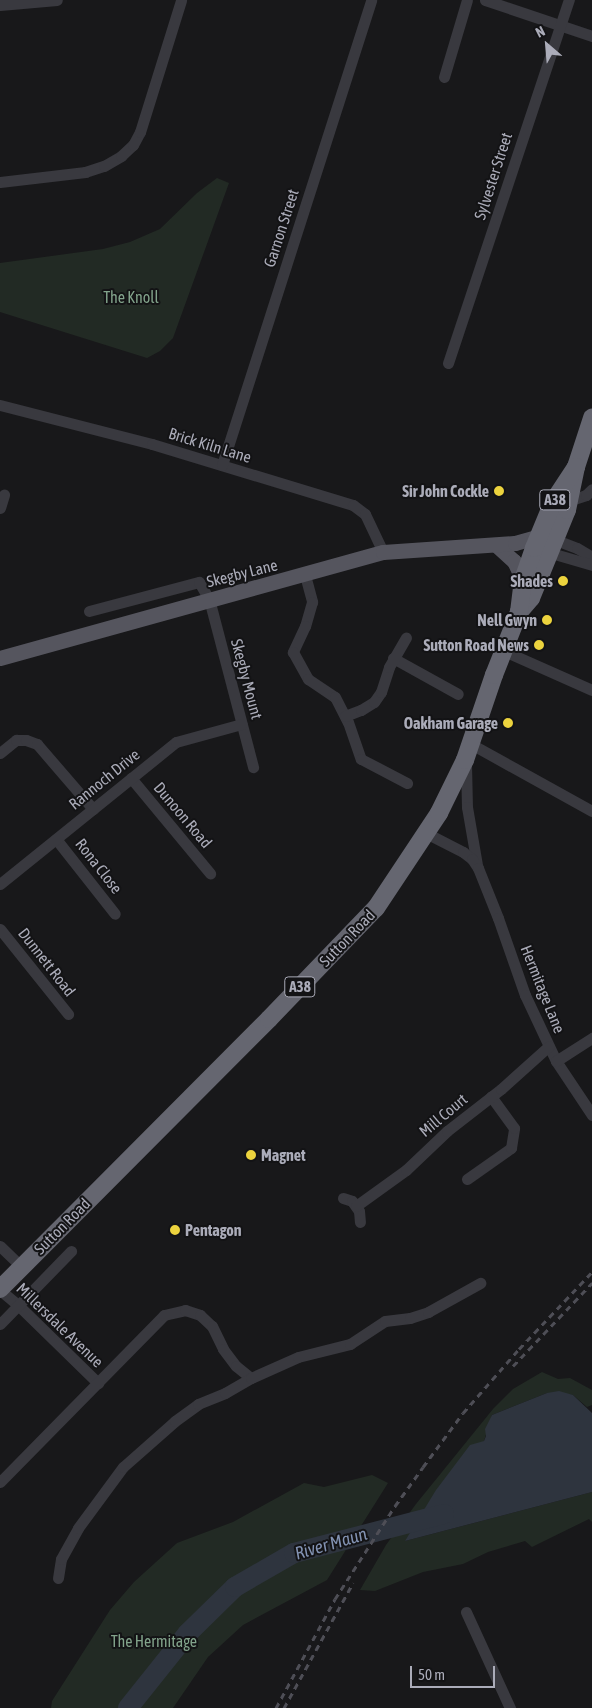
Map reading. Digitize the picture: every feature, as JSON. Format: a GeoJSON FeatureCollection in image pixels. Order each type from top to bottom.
{"type":"FeatureCollection","features":[{"type":"Feature","properties":{"kind":"highway","name":"Sutton Road"},"geometry":{"type":"LineString","coordinates":[[0,1290],[21,1266],[195,1095],[376,908],[426,833],[451,791],[468,752],[519,612],[523,580],[564,498],[592,418]]}},
{"type":"Feature","properties":{"kind":"highway","name":"Sutton Road"},"geometry":{"type":"LineString","coordinates":[[519,612],[531,598],[541,544]]}},
{"type":"Feature","properties":{"kind":"main road","name":"Skegby Lane"},"geometry":{"type":"LineString","coordinates":[[0,658],[383,552],[541,544]]}},
{"type":"Feature","properties":{"kind":"main road"},"geometry":{"type":"LineString","coordinates":[[496,545],[514,560],[523,580]]}},
{"type":"Feature","properties":{"kind":"street"},"geometry":{"type":"LineString","coordinates":[[0,5],[58,0]]}},
{"type":"Feature","properties":{"kind":"street"},"geometry":{"type":"LineString","coordinates":[[0,182],[85,172],[104,166],[122,156],[133,145],[140,132],[181,0]]}},
{"type":"Feature","properties":{"kind":"street","name":"Garnon Street"},"geometry":{"type":"LineString","coordinates":[[222,465],[371,0]]}},
{"type":"Feature","properties":{"kind":"street"},"geometry":{"type":"LineString","coordinates":[[444,78],[467,0]]}},
{"type":"Feature","properties":{"kind":"street"},"geometry":{"type":"LineString","coordinates":[[485,0],[592,36]]}},
{"type":"Feature","properties":{"kind":"street","name":"Sylvester Street"},"geometry":{"type":"LineString","coordinates":[[448,363],[569,0]]}},
{"type":"Feature","properties":{"kind":"street","name":"Brick Kiln Lane"},"geometry":{"type":"LineString","coordinates":[[0,405],[152,444],[360,509],[369,521],[383,552]]}},
{"type":"Feature","properties":{"kind":"street"},"geometry":{"type":"LineString","coordinates":[[564,498],[586,495],[592,489]]}},
{"type":"Feature","properties":{"kind":"street"},"geometry":{"type":"LineString","coordinates":[[0,508],[4,495]]}},
{"type":"Feature","properties":{"kind":"street"},"geometry":{"type":"LineString","coordinates":[[541,544],[577,548],[592,557]]}},
{"type":"Feature","properties":{"kind":"street"},"geometry":{"type":"LineString","coordinates":[[541,544],[592,564]]}},
{"type":"Feature","properties":{"kind":"street"},"geometry":{"type":"LineString","coordinates":[[305,575],[312,602],[305,626],[293,652],[308,679],[335,697],[345,716],[361,759],[407,783]]}},
{"type":"Feature","properties":{"kind":"street"},"geometry":{"type":"LineString","coordinates":[[89,611],[199,582],[209,600]]}},
{"type":"Feature","properties":{"kind":"street","name":"Skegby Mount"},"geometry":{"type":"LineString","coordinates":[[209,600],[253,767]]}},
{"type":"Feature","properties":{"kind":"street"},"geometry":{"type":"LineString","coordinates":[[345,716],[361,710],[374,702],[381,692],[384,677],[406,637]]}},
{"type":"Feature","properties":{"kind":"street"},"geometry":{"type":"LineString","coordinates":[[504,651],[592,690]]}},
{"type":"Feature","properties":{"kind":"street"},"geometry":{"type":"LineString","coordinates":[[394,658],[458,694]]}},
{"type":"Feature","properties":{"kind":"street","name":"Rannoch Drive"},"geometry":{"type":"LineString","coordinates":[[0,884],[176,742],[242,724]]}},
{"type":"Feature","properties":{"kind":"street"},"geometry":{"type":"LineString","coordinates":[[0,753],[16,740],[26,740],[37,744],[93,809]]}},
{"type":"Feature","properties":{"kind":"street"},"geometry":{"type":"LineString","coordinates":[[468,752],[592,811]]}},
{"type":"Feature","properties":{"kind":"street","name":"Hermitage Lane"},"geometry":{"type":"LineString","coordinates":[[468,752],[467,807],[478,868],[525,995],[556,1061],[592,1115]]}},
{"type":"Feature","properties":{"kind":"street","name":"Dunoon Road"},"geometry":{"type":"LineString","coordinates":[[131,778],[210,873]]}},
{"type":"Feature","properties":{"kind":"street","name":"Hermitage Lane"},"geometry":{"type":"LineString","coordinates":[[426,833],[463,852],[472,859],[478,868]]}},
{"type":"Feature","properties":{"kind":"street","name":"Rona Close"},"geometry":{"type":"LineString","coordinates":[[56,839],[115,914]]}},
{"type":"Feature","properties":{"kind":"street","name":"Dunnett Road"},"geometry":{"type":"LineString","coordinates":[[0,929],[68,1014]]}},
{"type":"Feature","properties":{"kind":"street"},"geometry":{"type":"LineString","coordinates":[[556,1061],[592,1038]]}},
{"type":"Feature","properties":{"kind":"street","name":"Mill Court"},"geometry":{"type":"LineString","coordinates":[[356,1206],[406,1170],[446,1131],[491,1096],[549,1046]]}},
{"type":"Feature","properties":{"kind":"street"},"geometry":{"type":"LineString","coordinates":[[467,1179],[511,1148],[514,1128],[491,1096]]}},
{"type":"Feature","properties":{"kind":"street"},"geometry":{"type":"LineString","coordinates":[[343,1198],[352,1201],[356,1206],[359,1211],[360,1222]]}},
{"type":"Feature","properties":{"kind":"street"},"geometry":{"type":"LineString","coordinates":[[0,1246],[21,1266]]}},
{"type":"Feature","properties":{"kind":"street","name":"Sutton Road"},"geometry":{"type":"LineString","coordinates":[[0,1324],[71,1251]]}},
{"type":"Feature","properties":{"kind":"street"},"geometry":{"type":"LineString","coordinates":[[58,1578],[61,1558],[78,1528],[123,1467],[175,1421],[198,1404],[225,1393],[251,1378],[298,1357],[350,1344],[386,1321],[410,1318],[428,1312],[480,1283]]}},
{"type":"Feature","properties":{"kind":"street","name":"Millersdale Avenue"},"geometry":{"type":"LineString","coordinates":[[0,1290],[18,1305],[98,1383]]}},
{"type":"Feature","properties":{"kind":"street","name":"Millersdale Avenue"},"geometry":{"type":"LineString","coordinates":[[0,1482],[164,1315],[184,1310],[200,1315],[212,1326],[223,1349],[236,1366],[251,1378]]}},
{"type":"Feature","properties":{"kind":"street"},"geometry":{"type":"LineString","coordinates":[[466,1612],[510,1708]]}},
{"type":"Feature","properties":{"kind":"green space","name":"The Knoll"},"geometry":{"type":"Polygon","coordinates":[[[217,178],[229,183],[173,338],[160,351],[147,358],[0,312],[0,263],[103,249],[130,242],[160,229],[197,193],[217,178]]]}},
{"type":"Feature","properties":{"kind":"green space"},"geometry":{"type":"Polygon","coordinates":[[[542,1372],[558,1379],[570,1378],[592,1390],[592,1405],[587,1407],[573,1395],[547,1393],[492,1415],[484,1441],[405,1541],[592,1492],[592,1522],[589,1519],[532,1547],[525,1541],[488,1552],[463,1564],[423,1572],[375,1591],[360,1590],[386,1545],[416,1504],[493,1409],[513,1389],[542,1372]]]}},
{"type":"Feature","properties":{"kind":"green space","name":"The Hermitage"},"geometry":{"type":"Polygon","coordinates":[[[372,1475],[388,1483],[327,1580],[243,1625],[208,1657],[173,1708],[51,1708],[52,1701],[110,1610],[134,1582],[177,1543],[233,1522],[304,1483],[324,1487],[372,1475]]]}},
{"type":"Feature","properties":{"kind":"shaded area"},"geometry":{"type":"Polygon","coordinates":[[[559,1391],[573,1395],[592,1413],[592,1492],[405,1541],[436,1490],[470,1445],[484,1441],[486,1436],[485,1429],[492,1415],[547,1393],[559,1391]]]}},
{"type":"Feature","properties":{"kind":"waterway","name":"River Maun"},"geometry":{"type":"LineString","coordinates":[[128,1708],[187,1634],[235,1587],[294,1553],[444,1514]]}},
{"type":"Feature","properties":{"kind":"railway"},"geometry":{"type":"LineString","coordinates":[[276,1708],[335,1599],[395,1506],[423,1467],[463,1413],[519,1349],[592,1272]]}},
{"type":"Feature","properties":{"kind":"railway"},"geometry":{"type":"LineString","coordinates":[[513,1366],[592,1283]]}},
{"type":"Feature","properties":{"kind":"railway"},"geometry":{"type":"LineString","coordinates":[[284,1708],[353,1583]]}},
{"type":"Feature","properties":{"kind":"place","name":"Sir John Cockle"},"geometry":{"type":"Point","coordinates":[499,491]}},
{"type":"Feature","properties":{"kind":"place","name":"Shades"},"geometry":{"type":"Point","coordinates":[563,581]}},
{"type":"Feature","properties":{"kind":"place","name":"Nell Gwyn"},"geometry":{"type":"Point","coordinates":[547,620]}},
{"type":"Feature","properties":{"kind":"place","name":"Sutton Road News"},"geometry":{"type":"Point","coordinates":[539,645]}},
{"type":"Feature","properties":{"kind":"place","name":"Oakham Garage"},"geometry":{"type":"Point","coordinates":[508,723]}},
{"type":"Feature","properties":{"kind":"place","name":"Magnet"},"geometry":{"type":"Point","coordinates":[251,1155]}},
{"type":"Feature","properties":{"kind":"place","name":"Pentagon"},"geometry":{"type":"Point","coordinates":[175,1230]}}]}
